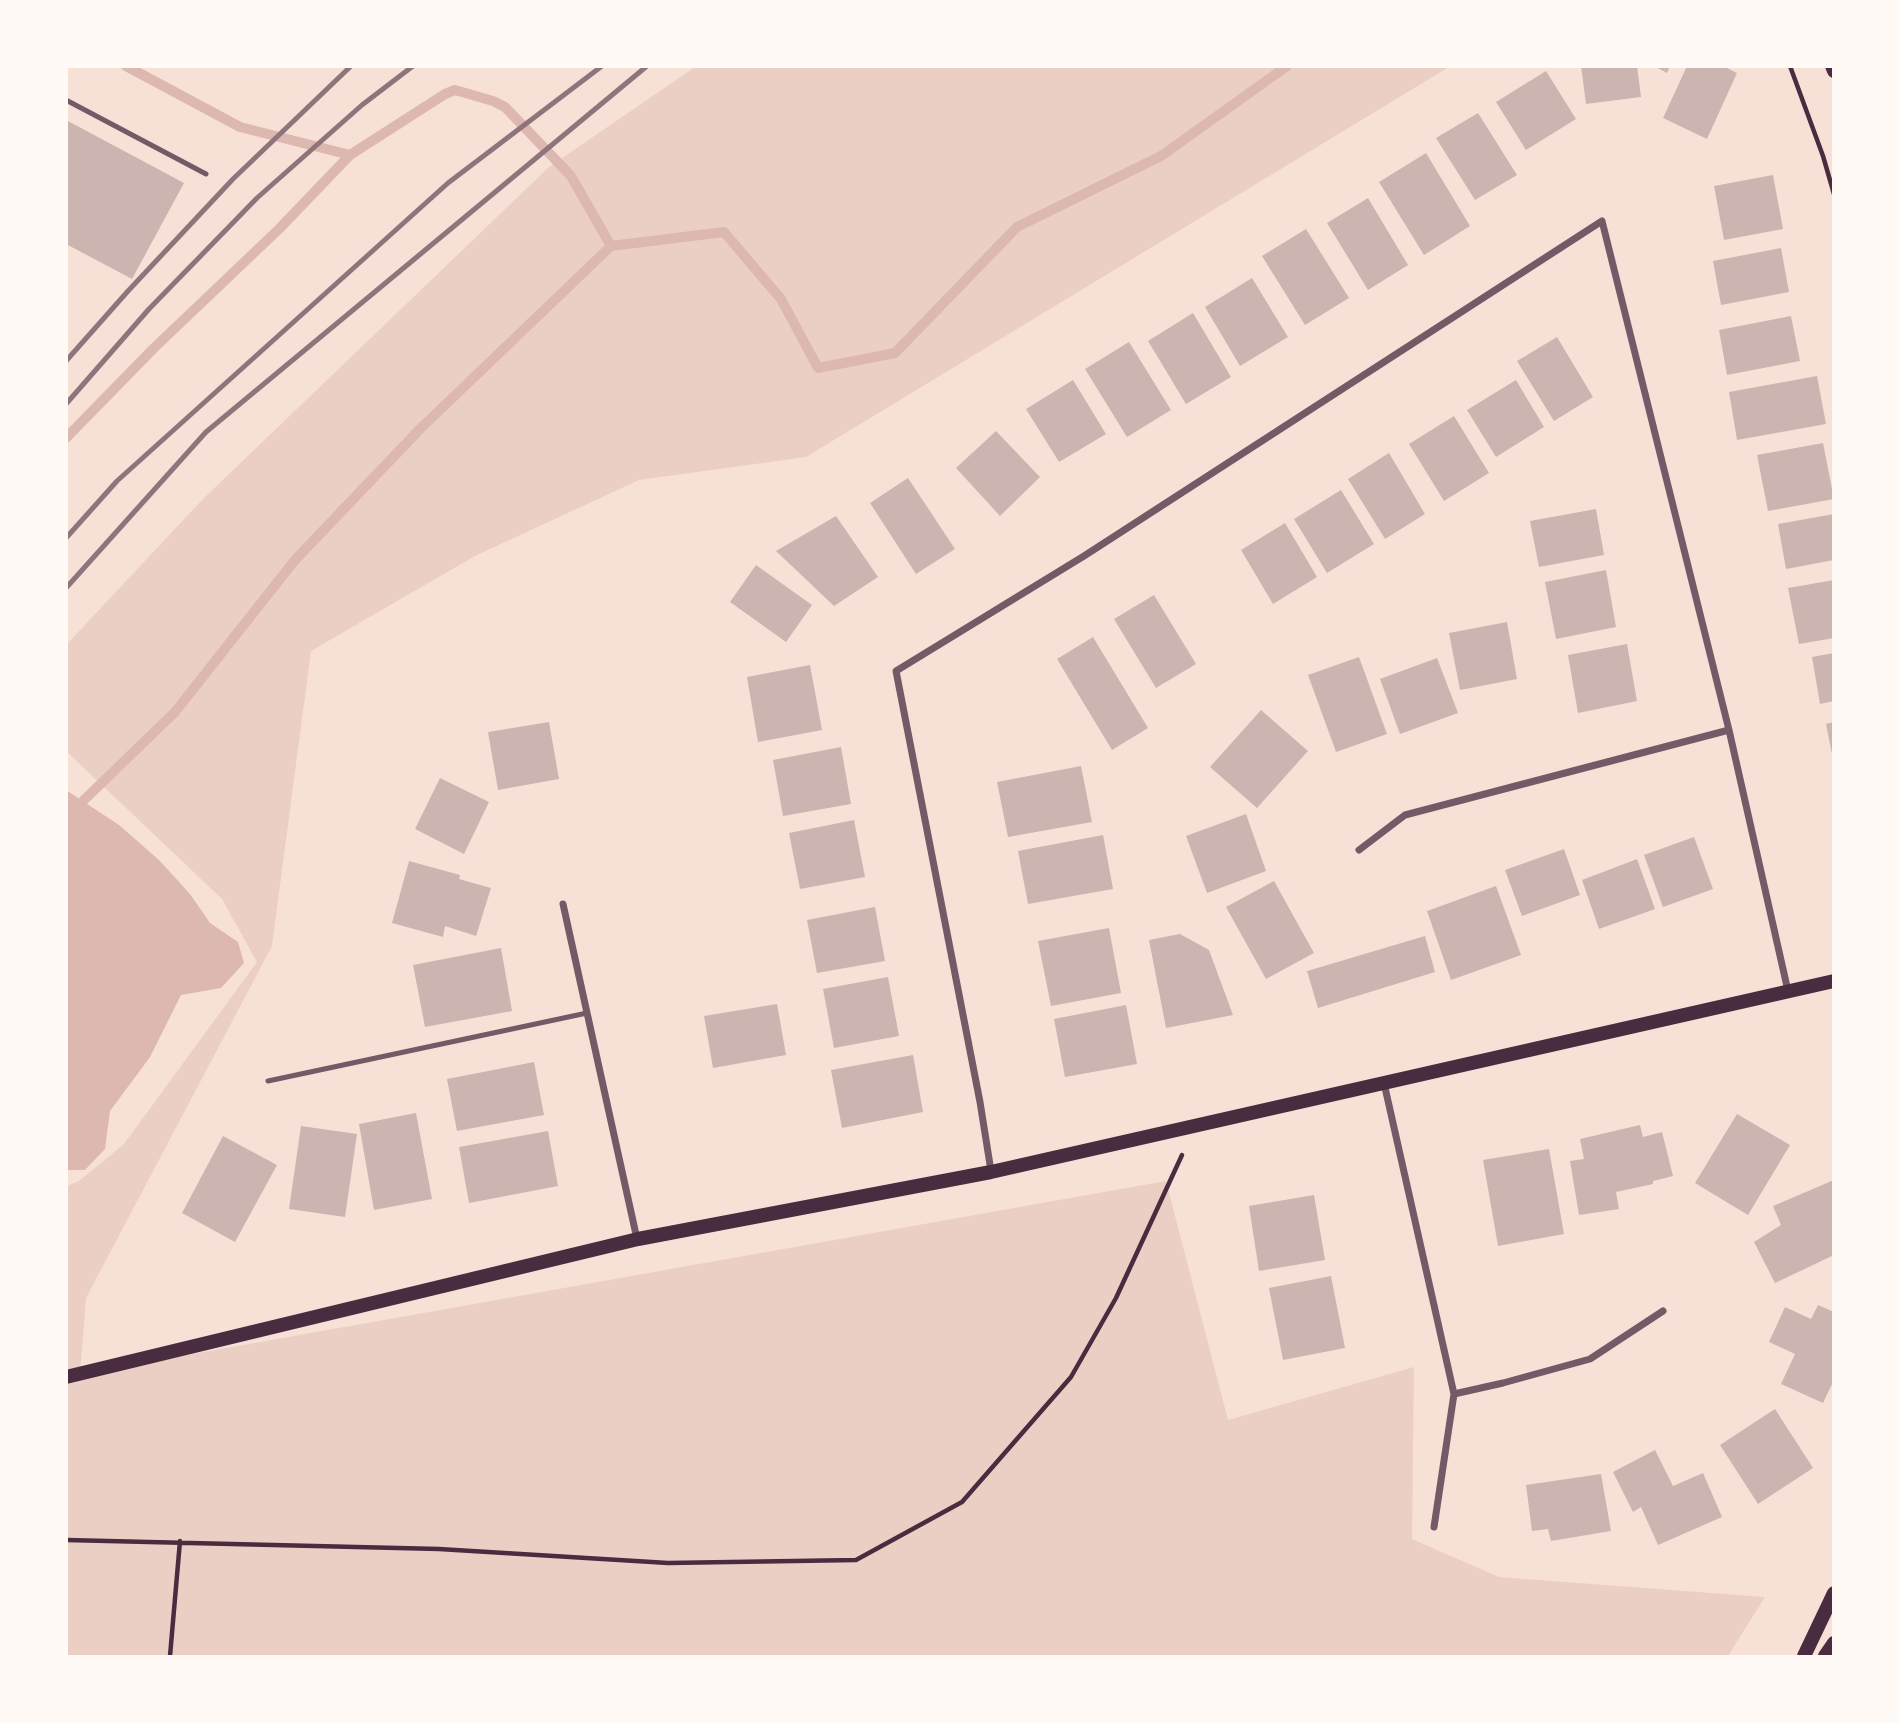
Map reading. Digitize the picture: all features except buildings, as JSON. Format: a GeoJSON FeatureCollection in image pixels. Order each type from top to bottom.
{"type":"FeatureCollection","features":[{"type":"Feature","properties":{"kind":"main road"},"geometry":{"type":"LineString","coordinates":[[66,1377],[638,1239],[991,1172],[1833,981]]}},
{"type":"Feature","properties":{"kind":"main road"},"geometry":{"type":"LineString","coordinates":[[1804,1657],[1833,1593]]}},
{"type":"Feature","properties":{"kind":"main road"},"geometry":{"type":"LineString","coordinates":[[1825,1657],[1833,1643]]}},
{"type":"Feature","properties":{"kind":"street"},"geometry":{"type":"LineString","coordinates":[[991,1172],[980,1102],[896,671],[1084,556],[1602,221],[1729,730],[1788,991]]}},
{"type":"Feature","properties":{"kind":"street"},"geometry":{"type":"LineString","coordinates":[[1359,850],[1405,816],[1729,730]]}},
{"type":"Feature","properties":{"kind":"street"},"geometry":{"type":"LineString","coordinates":[[563,904],[638,1239]]}},
{"type":"Feature","properties":{"kind":"street"},"geometry":{"type":"LineString","coordinates":[[1384,1083],[1454,1394],[1434,1527]]}},
{"type":"Feature","properties":{"kind":"street"},"geometry":{"type":"LineString","coordinates":[[1454,1394],[1590,1359],[1663,1311]]}},
{"type":"Feature","properties":{"kind":"lane"},"geometry":{"type":"LineString","coordinates":[[66,100],[206,174]]}},
{"type":"Feature","properties":{"kind":"lane"},"geometry":{"type":"LineString","coordinates":[[268,1081],[587,1013]]}},
{"type":"Feature","properties":{"kind":"path"},"geometry":{"type":"LineString","coordinates":[[1790,66],[1823,156],[1833,194]]}},
{"type":"Feature","properties":{"kind":"path"},"geometry":{"type":"LineString","coordinates":[[66,1540],[439,1549],[668,1563],[856,1560],[962,1502],[1071,1377],[1116,1298],[1196,1126]]}},
{"type":"Feature","properties":{"kind":"path"},"geometry":{"type":"LineString","coordinates":[[170,1657],[180,1541]]}},
{"type":"Feature","properties":{"kind":"shaded area"},"geometry":{"type":"Polygon","coordinates":[[[695,67],[1449,67],[806,457],[639,480],[475,556],[311,651],[272,946],[86,1298],[80,1374],[1166,1181],[1228,1420],[1414,1367],[1412,1539],[1499,1577],[1765,1597],[1728,1656],[67,1656],[67,1186],[79,1181],[124,1144],[257,962],[222,899],[67,752],[66,645],[204,498],[549,167],[695,67]]]}},
{"type":"Feature","properties":{"kind":"shaded area"},"geometry":{"type":"Polygon","coordinates":[[[66,790],[119,825],[159,860],[190,894],[210,923],[238,942],[244,963],[221,988],[181,995],[150,1057],[110,1111],[105,1149],[85,1170],[66,1170],[66,790]]]}},
{"type":"Feature","properties":{"kind":"waterway"},"geometry":{"type":"LineString","coordinates":[[126,66],[240,127],[350,155]]}},
{"type":"Feature","properties":{"kind":"waterway"},"geometry":{"type":"LineString","coordinates":[[611,246],[724,232],[781,299],[818,368],[895,353],[1017,227],[1161,156],[1287,66]]}},
{"type":"Feature","properties":{"kind":"waterway"},"geometry":{"type":"LineString","coordinates":[[66,438],[154,348],[279,229],[350,155],[455,90],[505,107],[571,176],[611,246]]}},
{"type":"Feature","properties":{"kind":"waterway"},"geometry":{"type":"LineString","coordinates":[[84,800],[175,712],[295,560],[420,429],[611,246]]}},
{"type":"Feature","properties":{"kind":"railway"},"geometry":{"type":"LineString","coordinates":[[66,361],[233,179],[351,66]]}},
{"type":"Feature","properties":{"kind":"railway"},"geometry":{"type":"LineString","coordinates":[[66,404],[149,309],[257,198],[362,105],[413,66]]}},
{"type":"Feature","properties":{"kind":"railway"},"geometry":{"type":"LineString","coordinates":[[66,538],[117,481],[448,183],[602,66]]}},
{"type":"Feature","properties":{"kind":"railway"},"geometry":{"type":"LineString","coordinates":[[66,588],[206,432],[647,66]]}}]}
